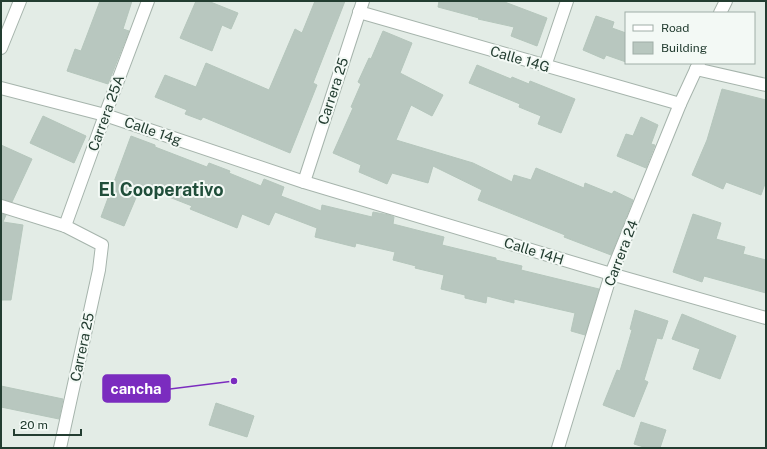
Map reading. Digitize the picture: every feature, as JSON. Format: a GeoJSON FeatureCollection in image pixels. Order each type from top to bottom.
{"type":"FeatureCollection","features":[{"type":"Feature","properties":{"kind":"street"},"geometry":{"type":"LineString","coordinates":[[1,48],[20,1]]}},
{"type":"Feature","properties":{"kind":"street","name":"Carrera 25A"},"geometry":{"type":"LineString","coordinates":[[65,226],[104,115],[148,1]]}},
{"type":"Feature","properties":{"kind":"street"},"geometry":{"type":"LineString","coordinates":[[545,66],[566,1]]}},
{"type":"Feature","properties":{"kind":"street"},"geometry":{"type":"LineString","coordinates":[[720,12],[726,1]]}},
{"type":"Feature","properties":{"kind":"street","name":"Calle 14G"},"geometry":{"type":"LineString","coordinates":[[361,7],[545,66],[680,104]]}},
{"type":"Feature","properties":{"kind":"street","name":"Carrera 25"},"geometry":{"type":"LineString","coordinates":[[304,182],[361,7]]}},
{"type":"Feature","properties":{"kind":"street"},"geometry":{"type":"LineString","coordinates":[[698,66],[766,85]]}},
{"type":"Feature","properties":{"kind":"street","name":"Carrera 24"},"geometry":{"type":"LineString","coordinates":[[558,448],[611,274],[680,104],[698,66]]}},
{"type":"Feature","properties":{"kind":"street","name":"Calle 14g"},"geometry":{"type":"LineString","coordinates":[[1,88],[104,115],[304,182]]}},
{"type":"Feature","properties":{"kind":"street","name":"Calle 14H"},"geometry":{"type":"LineString","coordinates":[[304,182],[611,274],[766,318]]}},
{"type":"Feature","properties":{"kind":"street"},"geometry":{"type":"LineString","coordinates":[[1,206],[65,226]]}},
{"type":"Feature","properties":{"kind":"street","name":"Carrera 25"},"geometry":{"type":"LineString","coordinates":[[60,448],[97,278],[102,245],[65,226]]}},
{"type":"Feature","properties":{"kind":"building"},"geometry":{"type":"Polygon","coordinates":[[[100,1],[132,1],[123,29],[129,31],[108,84],[67,71],[75,49],[81,51],[100,1]]]}},
{"type":"Feature","properties":{"kind":"building"},"geometry":{"type":"Polygon","coordinates":[[[196,1],[208,1],[238,13],[231,29],[222,25],[212,51],[180,38],[196,1]]]}},
{"type":"Feature","properties":{"kind":"building"},"geometry":{"type":"Polygon","coordinates":[[[315,1],[345,1],[313,83],[317,85],[290,153],[203,117],[201,120],[185,114],[187,110],[155,97],[165,75],[196,87],[206,63],[269,90],[295,29],[302,33],[315,1]]]}},
{"type":"Feature","properties":{"kind":"building"},"geometry":{"type":"Polygon","coordinates":[[[439,1],[502,1],[547,18],[537,46],[511,36],[514,27],[478,19],[479,18],[438,7],[439,1]]]}},
{"type":"Feature","properties":{"kind":"building"},"geometry":{"type":"Polygon","coordinates":[[[596,16],[614,22],[612,28],[625,33],[625,62],[606,55],[604,59],[583,50],[596,16]]]}},
{"type":"Feature","properties":{"kind":"building"},"geometry":{"type":"Polygon","coordinates":[[[383,31],[412,43],[400,73],[443,95],[432,116],[411,105],[396,140],[473,163],[512,182],[514,175],[531,180],[536,168],[584,188],[585,183],[612,194],[614,191],[633,200],[611,255],[564,237],[565,235],[478,200],[482,190],[433,166],[428,183],[392,173],[387,184],[359,172],[361,165],[333,153],[353,108],[351,107],[361,84],[358,82],[369,58],[371,59],[383,31]]]}},
{"type":"Feature","properties":{"kind":"building"},"geometry":{"type":"Polygon","coordinates":[[[477,65],[511,79],[512,77],[529,84],[530,81],[575,99],[561,133],[538,124],[541,116],[519,107],[520,104],[469,83],[477,65]]]}},
{"type":"Feature","properties":{"kind":"building"},"geometry":{"type":"Polygon","coordinates":[[[722,89],[766,100],[766,181],[761,195],[726,182],[723,189],[692,175],[707,140],[722,89]]]}},
{"type":"Feature","properties":{"kind":"building"},"geometry":{"type":"Polygon","coordinates":[[[43,116],[86,136],[74,163],[30,143],[43,116]]]}},
{"type":"Feature","properties":{"kind":"building"},"geometry":{"type":"Polygon","coordinates":[[[641,117],[658,125],[651,144],[655,145],[646,168],[617,156],[626,134],[633,136],[641,117]]]}},
{"type":"Feature","properties":{"kind":"building"},"geometry":{"type":"Polygon","coordinates":[[[131,136],[207,167],[209,163],[230,171],[229,173],[261,186],[264,179],[284,187],[281,196],[321,211],[322,205],[372,217],[373,212],[389,215],[394,217],[393,224],[444,237],[442,245],[522,266],[521,270],[599,289],[585,335],[571,331],[575,313],[514,299],[514,303],[487,296],[486,303],[465,298],[465,295],[441,289],[444,275],[415,268],[416,266],[393,260],[395,252],[356,243],[355,247],[315,237],[317,228],[275,212],[269,225],[242,214],[237,228],[190,209],[192,206],[141,186],[124,226],[101,217],[131,136]]]}},
{"type":"Feature","properties":{"kind":"building"},"geometry":{"type":"Polygon","coordinates":[[[1,145],[32,159],[12,202],[1,199],[1,145]]]}},
{"type":"Feature","properties":{"kind":"building"},"geometry":{"type":"Polygon","coordinates":[[[1,214],[6,215],[3,222],[23,225],[11,300],[1,300],[1,214]]]}},
{"type":"Feature","properties":{"kind":"building"},"geometry":{"type":"Polygon","coordinates":[[[693,214],[721,223],[716,239],[745,247],[743,254],[766,260],[766,293],[704,276],[702,282],[673,272],[693,214]]]}},
{"type":"Feature","properties":{"kind":"building"},"geometry":{"type":"Polygon","coordinates":[[[635,310],[668,321],[662,339],[657,338],[644,380],[648,382],[634,417],[603,405],[617,370],[620,371],[632,330],[630,329],[635,310]]]}},
{"type":"Feature","properties":{"kind":"building"},"geometry":{"type":"Polygon","coordinates":[[[682,314],[736,336],[720,379],[693,369],[700,349],[672,339],[682,314]]]}},
{"type":"Feature","properties":{"kind":"building"},"geometry":{"type":"Polygon","coordinates":[[[1,386],[63,399],[59,419],[1,407],[1,386]]]}},
{"type":"Feature","properties":{"kind":"building"},"geometry":{"type":"Polygon","coordinates":[[[216,403],[254,416],[247,437],[209,425],[216,403]]]}},
{"type":"Feature","properties":{"kind":"building"},"geometry":{"type":"Polygon","coordinates":[[[641,422],[666,430],[660,448],[647,448],[634,444],[641,422]]]}},
{"type":"Feature","properties":{"kind":"place","name":"cancha"},"geometry":{"type":"Point","coordinates":[234,381]}},
{"type":"Feature","properties":{"kind":"district","name":"El Cooperativo"},"geometry":{"type":"Point","coordinates":[161,189]}}]}
